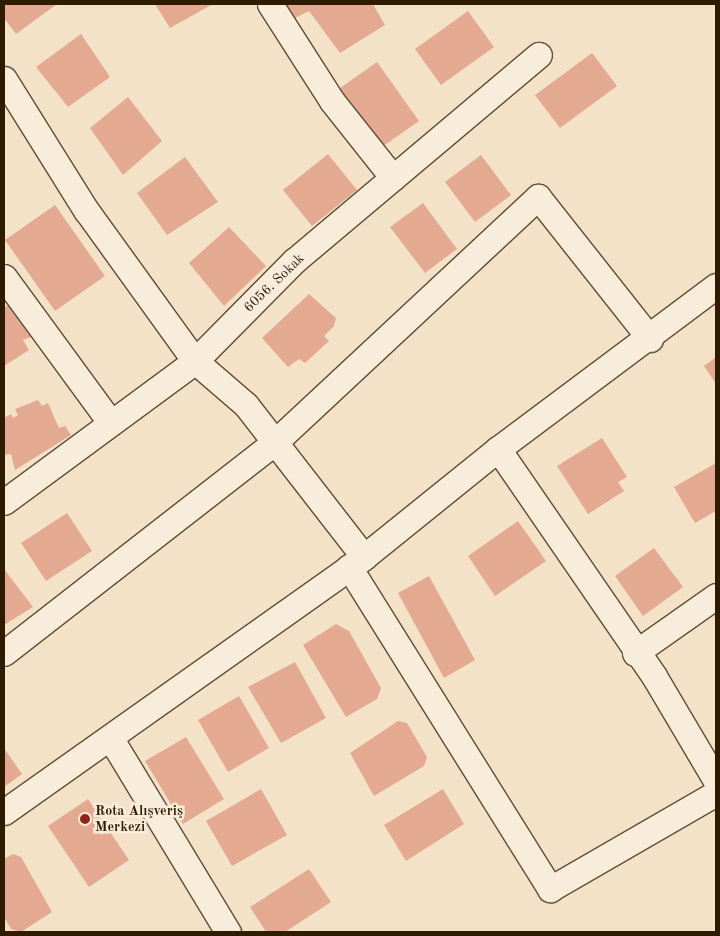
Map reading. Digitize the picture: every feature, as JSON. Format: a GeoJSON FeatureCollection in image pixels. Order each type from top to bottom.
{"type":"FeatureCollection","features":[{"type":"Feature","properties":{"kind":"street"},"geometry":{"type":"LineString","coordinates":[[270,4],[332,101],[393,178]]}},
{"type":"Feature","properties":{"kind":"street","name":"6056. Sokak"},"geometry":{"type":"LineString","coordinates":[[5,497],[195,361],[294,261],[539,55]]}},
{"type":"Feature","properties":{"kind":"street"},"geometry":{"type":"LineString","coordinates":[[4,79],[86,210],[195,361],[246,405],[356,562],[550,889],[716,793]]}},
{"type":"Feature","properties":{"kind":"street"},"geometry":{"type":"LineString","coordinates":[[4,653],[274,443],[538,197],[650,339]]}},
{"type":"Feature","properties":{"kind":"street"},"geometry":{"type":"LineString","coordinates":[[4,277],[110,422]]}},
{"type":"Feature","properties":{"kind":"street"},"geometry":{"type":"LineString","coordinates":[[4,812],[111,739],[356,562],[498,449],[650,339],[716,286]]}},
{"type":"Feature","properties":{"kind":"street"},"geometry":{"type":"LineString","coordinates":[[498,449],[635,653],[716,781]]}},
{"type":"Feature","properties":{"kind":"street"},"geometry":{"type":"LineString","coordinates":[[635,653],[716,596]]}},
{"type":"Feature","properties":{"kind":"street"},"geometry":{"type":"LineString","coordinates":[[111,739],[228,932]]}},
{"type":"Feature","properties":{"kind":"building"},"geometry":{"type":"Polygon","coordinates":[[[4,4],[57,4],[16,34],[4,18],[4,4]]]}},
{"type":"Feature","properties":{"kind":"building"},"geometry":{"type":"Polygon","coordinates":[[[155,4],[213,4],[170,28],[155,4]]]}},
{"type":"Feature","properties":{"kind":"building"},"geometry":{"type":"Polygon","coordinates":[[[288,4],[373,4],[385,25],[340,53],[309,11],[287,22],[279,8],[288,4]]]}},
{"type":"Feature","properties":{"kind":"building"},"geometry":{"type":"Polygon","coordinates":[[[468,11],[494,47],[441,85],[415,49],[468,11]]]}},
{"type":"Feature","properties":{"kind":"building"},"geometry":{"type":"Polygon","coordinates":[[[81,34],[110,77],[68,107],[36,67],[81,34]]]}},
{"type":"Feature","properties":{"kind":"building"},"geometry":{"type":"Polygon","coordinates":[[[592,53],[617,86],[560,128],[535,95],[592,53]]]}},
{"type":"Feature","properties":{"kind":"building"},"geometry":{"type":"Polygon","coordinates":[[[377,62],[419,121],[382,147],[340,88],[377,62]]]}},
{"type":"Feature","properties":{"kind":"building"},"geometry":{"type":"Polygon","coordinates":[[[128,97],[162,141],[123,175],[90,128],[128,97]]]}},
{"type":"Feature","properties":{"kind":"building"},"geometry":{"type":"Polygon","coordinates":[[[328,154],[357,190],[312,226],[283,190],[328,154]]]}},
{"type":"Feature","properties":{"kind":"building"},"geometry":{"type":"Polygon","coordinates":[[[481,155],[511,195],[475,222],[445,182],[481,155]]]}},
{"type":"Feature","properties":{"kind":"building"},"geometry":{"type":"Polygon","coordinates":[[[185,157],[218,202],[167,235],[137,193],[185,157]]]}},
{"type":"Feature","properties":{"kind":"building"},"geometry":{"type":"Polygon","coordinates":[[[423,203],[457,249],[425,273],[390,227],[423,203]]]}},
{"type":"Feature","properties":{"kind":"building"},"geometry":{"type":"Polygon","coordinates":[[[55,205],[105,276],[55,311],[5,240],[55,205]]]}},
{"type":"Feature","properties":{"kind":"building"},"geometry":{"type":"Polygon","coordinates":[[[229,227],[266,266],[224,306],[189,263],[229,227]]]}},
{"type":"Feature","properties":{"kind":"building"},"geometry":{"type":"Polygon","coordinates":[[[309,294],[336,318],[334,326],[324,336],[329,341],[305,363],[299,359],[288,367],[262,338],[309,294]]]}},
{"type":"Feature","properties":{"kind":"building"},"geometry":{"type":"Polygon","coordinates":[[[8,305],[33,336],[23,340],[29,350],[4,366],[4,308],[8,305]]]}},
{"type":"Feature","properties":{"kind":"building"},"geometry":{"type":"Polygon","coordinates":[[[716,357],[716,384],[704,366],[716,357]]]}},
{"type":"Feature","properties":{"kind":"building"},"geometry":{"type":"Polygon","coordinates":[[[38,400],[42,406],[48,403],[59,428],[65,426],[71,435],[15,470],[11,454],[4,455],[4,418],[11,414],[13,418],[18,415],[15,409],[38,400]]]}},
{"type":"Feature","properties":{"kind":"building"},"geometry":{"type":"Polygon","coordinates":[[[602,438],[627,477],[618,482],[624,491],[588,514],[557,466],[602,438]]]}},
{"type":"Feature","properties":{"kind":"building"},"geometry":{"type":"Polygon","coordinates":[[[716,463],[716,511],[695,523],[674,487],[716,463]]]}},
{"type":"Feature","properties":{"kind":"building"},"geometry":{"type":"Polygon","coordinates":[[[67,513],[92,551],[46,581],[21,543],[67,513]]]}},
{"type":"Feature","properties":{"kind":"building"},"geometry":{"type":"Polygon","coordinates":[[[518,521],[546,561],[495,596],[468,556],[518,521]]]}},
{"type":"Feature","properties":{"kind":"building"},"geometry":{"type":"Polygon","coordinates":[[[654,548],[683,587],[643,616],[615,576],[654,548]]]}},
{"type":"Feature","properties":{"kind":"building"},"geometry":{"type":"Polygon","coordinates":[[[4,569],[33,607],[4,625],[4,569]]]}},
{"type":"Feature","properties":{"kind":"building"},"geometry":{"type":"Polygon","coordinates":[[[429,576],[475,660],[444,678],[398,593],[429,576]]]}},
{"type":"Feature","properties":{"kind":"building"},"geometry":{"type":"Polygon","coordinates":[[[336,624],[349,631],[381,688],[377,699],[346,717],[303,645],[336,624]]]}},
{"type":"Feature","properties":{"kind":"building"},"geometry":{"type":"Polygon","coordinates":[[[295,662],[326,718],[281,743],[248,687],[295,662]]]}},
{"type":"Feature","properties":{"kind":"building"},"geometry":{"type":"Polygon","coordinates":[[[239,696],[269,748],[228,772],[198,720],[239,696]]]}},
{"type":"Feature","properties":{"kind":"building"},"geometry":{"type":"Polygon","coordinates":[[[398,721],[407,723],[427,757],[424,766],[374,796],[350,753],[398,721]]]}},
{"type":"Feature","properties":{"kind":"building"},"geometry":{"type":"Polygon","coordinates":[[[186,737],[224,799],[183,824],[145,761],[186,737]]]}},
{"type":"Feature","properties":{"kind":"building"},"geometry":{"type":"Polygon","coordinates":[[[4,748],[22,774],[4,787],[4,748]]]}},
{"type":"Feature","properties":{"kind":"building"},"geometry":{"type":"Polygon","coordinates":[[[261,789],[287,835],[232,866],[206,821],[261,789]]]}},
{"type":"Feature","properties":{"kind":"building"},"geometry":{"type":"Polygon","coordinates":[[[443,789],[464,824],[406,861],[384,825],[443,789]]]}},
{"type":"Feature","properties":{"kind":"building"},"geometry":{"type":"Polygon","coordinates":[[[88,799],[129,860],[89,887],[48,826],[88,799]]]}},
{"type":"Feature","properties":{"kind":"building"},"geometry":{"type":"Polygon","coordinates":[[[13,854],[21,857],[52,912],[21,932],[11,929],[4,917],[4,859],[13,854]]]}},
{"type":"Feature","properties":{"kind":"building"},"geometry":{"type":"Polygon","coordinates":[[[309,869],[331,902],[285,932],[266,932],[250,907],[309,869]]]}},
{"type":"Feature","properties":{"kind":"place","name":"Rota Alışveriş Merkezi"},"geometry":{"type":"Point","coordinates":[85,819]}}]}
